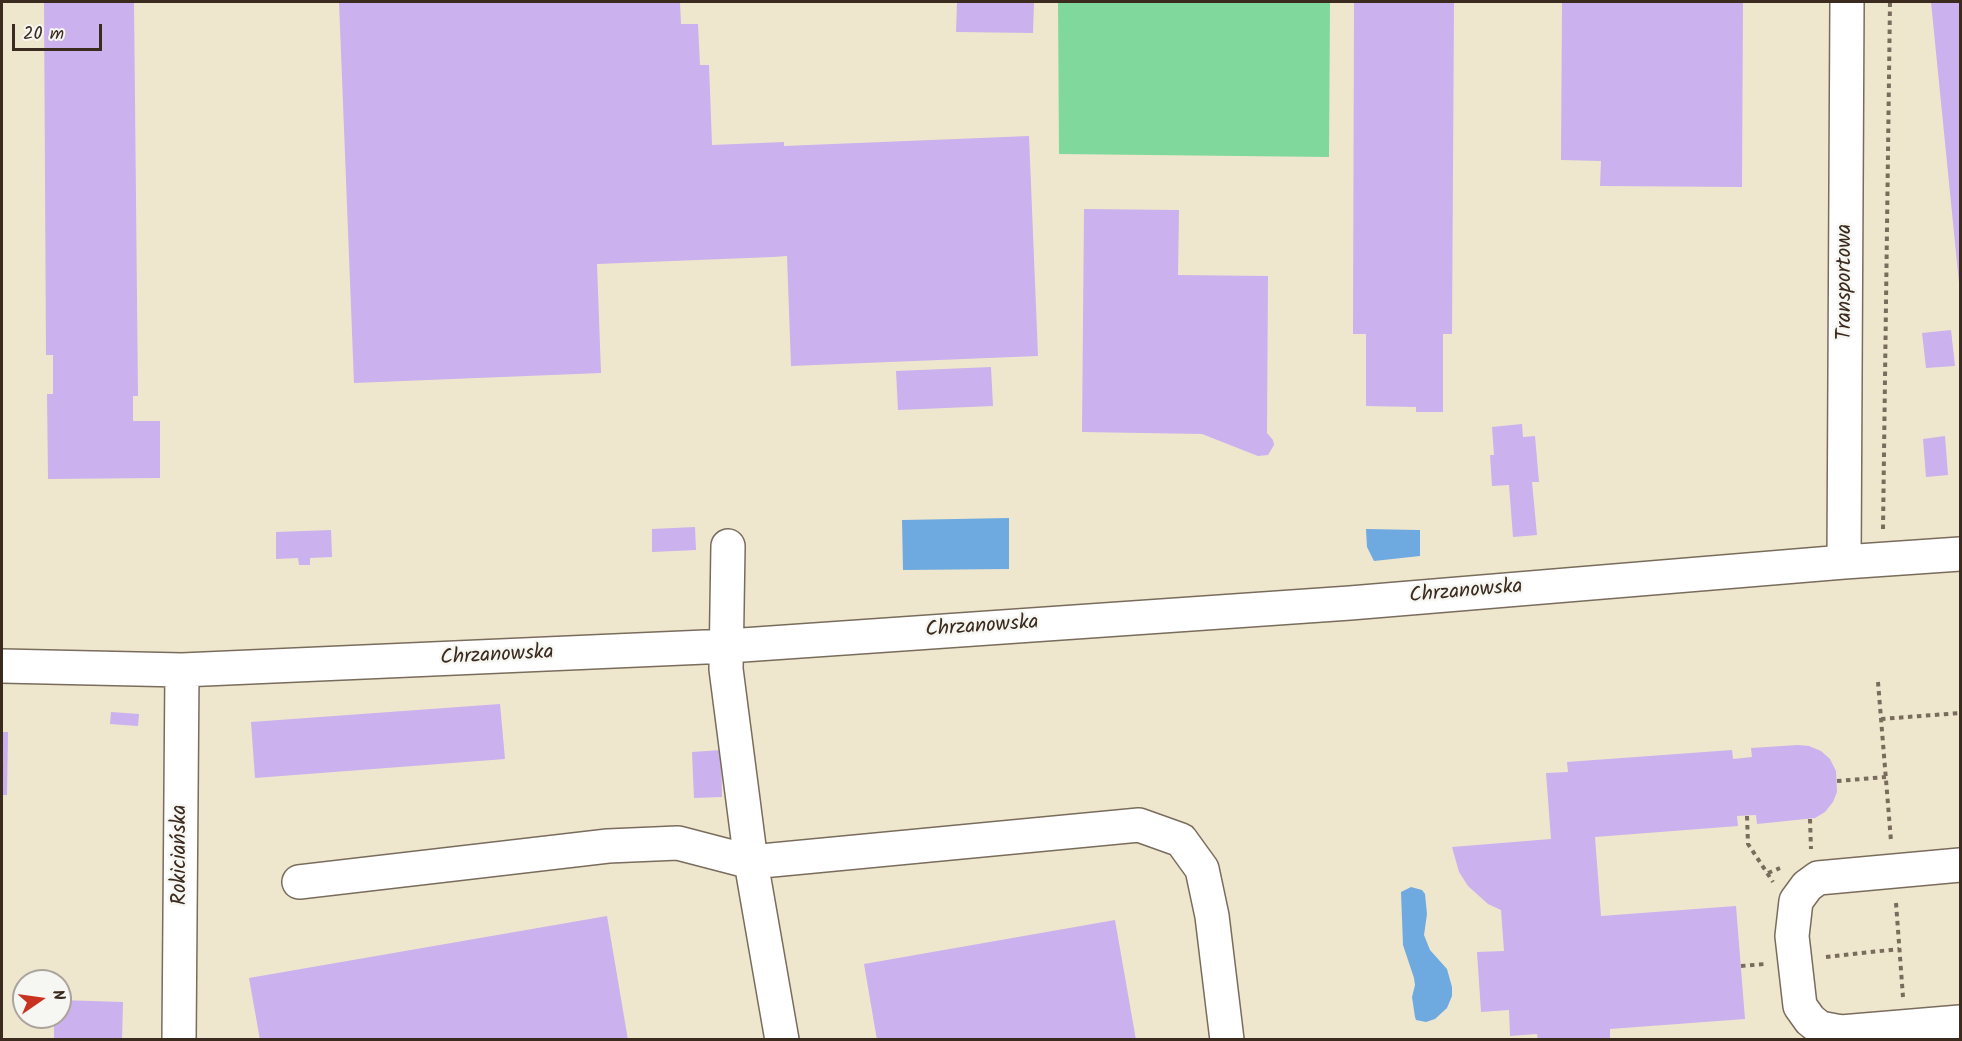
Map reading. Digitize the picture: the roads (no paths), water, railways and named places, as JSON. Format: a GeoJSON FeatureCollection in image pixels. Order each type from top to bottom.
{"type":"FeatureCollection","features":[{"type":"Feature","properties":{"kind":"street","name":"Transportowa"},"geometry":{"type":"LineString","coordinates":[[1844,562],[1847,2]]}},
{"type":"Feature","properties":{"kind":"street"},"geometry":{"type":"LineString","coordinates":[[728,546],[728,687],[752,862],[782,1040]]}},
{"type":"Feature","properties":{"kind":"street","name":"Chrzanowska"},"geometry":{"type":"LineString","coordinates":[[2,666],[182,670],[728,646],[1350,603],[1960,554]]}},
{"type":"Feature","properties":{"kind":"street","name":"Rokiciańska"},"geometry":{"type":"LineString","coordinates":[[179,1040],[182,670]]}},
{"type":"Feature","properties":{"kind":"street"},"geometry":{"type":"LineString","coordinates":[[299,882],[608,846],[678,843],[752,862],[1138,825],[1181,840],[1202,868],[1212,916],[1227,1040]]}},
{"type":"Feature","properties":{"kind":"street"},"geometry":{"type":"LineString","coordinates":[[1960,865],[1818,878],[1807,886],[1796,901],[1792,936],[1800,1006],[1810,1020],[1820,1028],[1841,1032],[1960,1022]]}},
{"type":"Feature","properties":{"kind":"water"},"geometry":{"type":"Polygon","coordinates":[[[1009,518],[1009,569],[903,570],[902,520],[1009,518]]]}},
{"type":"Feature","properties":{"kind":"water"},"geometry":{"type":"Polygon","coordinates":[[[1366,529],[1420,530],[1420,556],[1374,561],[1367,547],[1366,529]]]}},
{"type":"Feature","properties":{"kind":"water"},"geometry":{"type":"Polygon","coordinates":[[[1411,887],[1422,890],[1425,894],[1427,914],[1424,935],[1430,950],[1447,969],[1452,987],[1452,996],[1447,1008],[1435,1019],[1426,1022],[1416,1020],[1415,1017],[1412,997],[1414,978],[1403,945],[1401,892],[1411,887]]]}}]}
